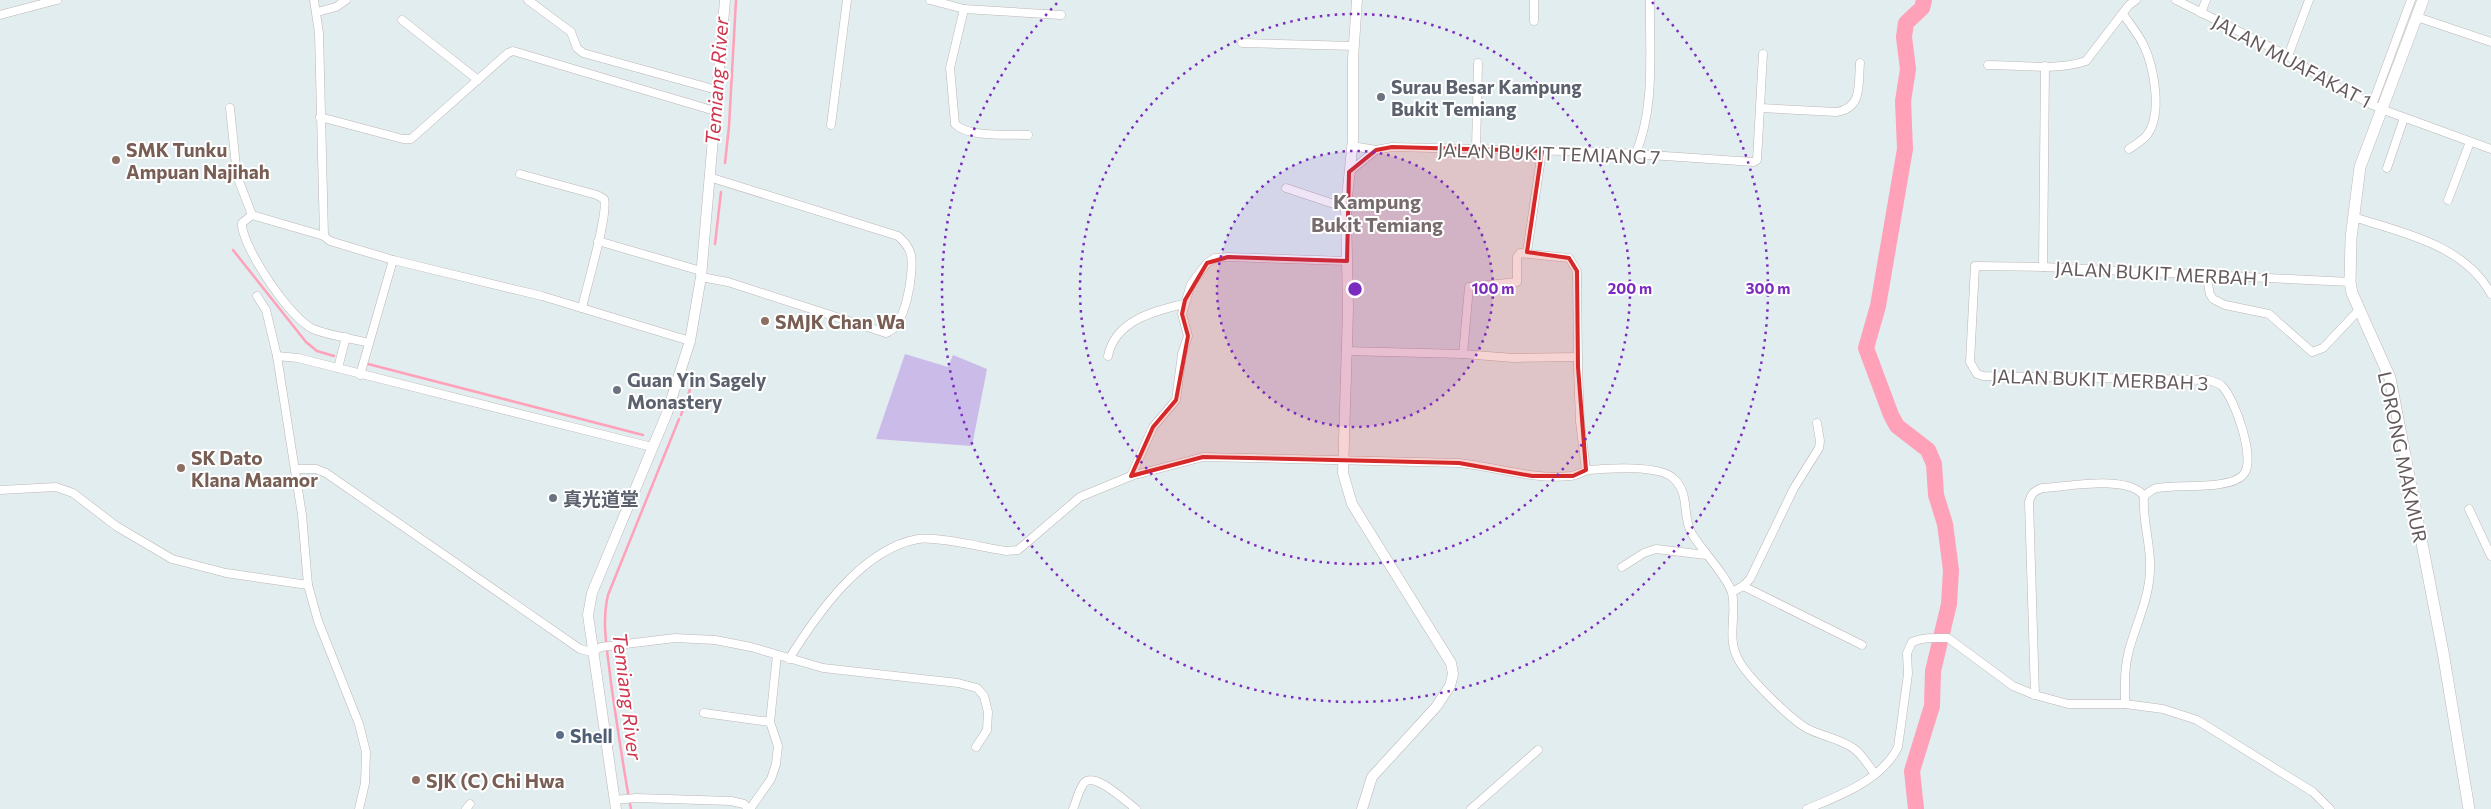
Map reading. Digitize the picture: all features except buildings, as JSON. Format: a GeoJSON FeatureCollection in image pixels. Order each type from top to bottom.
{"type":"FeatureCollection","features":[{"type":"Feature","properties":{"kind":"main road","name":"LORONG MAKMUR"},"geometry":{"type":"LineString","coordinates":[[2423,0],[2377,107],[2360,167],[2353,217],[2350,282],[2359,310],[2390,378],[2396,403],[2443,652],[2469,809]]}},
{"type":"Feature","properties":{"kind":"street"},"geometry":{"type":"LineString","coordinates":[[0,15],[57,0]]}},
{"type":"Feature","properties":{"kind":"street"},"geometry":{"type":"LineString","coordinates":[[314,0],[317,12],[324,236]]}},
{"type":"Feature","properties":{"kind":"street"},"geometry":{"type":"LineString","coordinates":[[317,12],[336,7],[346,0]]}},
{"type":"Feature","properties":{"kind":"street"},"geometry":{"type":"LineString","coordinates":[[528,0],[566,27],[571,32],[577,48],[583,53],[717,90]]}},
{"type":"Feature","properties":{"kind":"street"},"geometry":{"type":"LineString","coordinates":[[725,0],[701,274],[690,342],[667,413],[592,593],[588,615],[596,649],[618,803],[636,798],[731,801],[744,804],[749,809],[771,779],[776,764],[778,746],[770,722],[777,655]]}},
{"type":"Feature","properties":{"kind":"street"},"geometry":{"type":"LineString","coordinates":[[831,125],[847,0]]}},
{"type":"Feature","properties":{"kind":"street"},"geometry":{"type":"LineString","coordinates":[[930,0],[964,9],[1061,15]]}},
{"type":"Feature","properties":{"kind":"street"},"geometry":{"type":"LineString","coordinates":[[1357,0],[1352,146],[1346,208],[1346,351],[1343,461],[1346,490],[1352,504],[1450,662],[1453,674],[1450,686],[1436,707],[1372,777],[1362,809]]}},
{"type":"Feature","properties":{"kind":"street"},"geometry":{"type":"LineString","coordinates":[[1534,0],[1534,21]]}},
{"type":"Feature","properties":{"kind":"street"},"geometry":{"type":"LineString","coordinates":[[1635,155],[1642,139],[1648,97],[1650,0]]}},
{"type":"Feature","properties":{"kind":"street"},"geometry":{"type":"LineString","coordinates":[[1988,65],[2044,66],[2077,64],[2086,61],[2124,14],[2129,4],[2136,0]]}},
{"type":"Feature","properties":{"kind":"street","name":"JALAN MUAFAKAT 1"},"geometry":{"type":"LineString","coordinates":[[2176,0],[2288,56],[2326,81],[2377,107],[2491,150]]}},
{"type":"Feature","properties":{"kind":"street"},"geometry":{"type":"LineString","coordinates":[[2201,13],[2206,0]]}},
{"type":"Feature","properties":{"kind":"street"},"geometry":{"type":"LineString","coordinates":[[2288,56],[2309,0]]}},
{"type":"Feature","properties":{"kind":"street"},"geometry":{"type":"LineString","coordinates":[[2377,107],[2411,0]]}},
{"type":"Feature","properties":{"kind":"street"},"geometry":{"type":"LineString","coordinates":[[964,9],[950,68],[956,124],[963,130],[973,133],[1028,135]]}},
{"type":"Feature","properties":{"kind":"street"},"geometry":{"type":"LineString","coordinates":[[2124,14],[2146,52],[2157,108],[2155,120],[2147,135],[2129,149]]}},
{"type":"Feature","properties":{"kind":"street"},"geometry":{"type":"LineString","coordinates":[[2417,16],[2491,42]]}},
{"type":"Feature","properties":{"kind":"street"},"geometry":{"type":"LineString","coordinates":[[402,20],[478,80]]}},
{"type":"Feature","properties":{"kind":"street"},"geometry":{"type":"LineString","coordinates":[[1242,42],[1354,46]]}},
{"type":"Feature","properties":{"kind":"street"},"geometry":{"type":"LineString","coordinates":[[320,117],[403,139],[411,139],[508,53],[513,51],[715,111]]}},
{"type":"Feature","properties":{"kind":"street"},"geometry":{"type":"LineString","coordinates":[[1763,54],[1761,108],[1836,112],[1847,110],[1854,106],[1857,97],[1860,63]]}},
{"type":"Feature","properties":{"kind":"street"},"geometry":{"type":"LineString","coordinates":[[1476,149],[1478,63]]}},
{"type":"Feature","properties":{"kind":"street"},"geometry":{"type":"LineString","coordinates":[[2043,267],[2044,66]]}},
{"type":"Feature","properties":{"kind":"street"},"geometry":{"type":"LineString","coordinates":[[230,108],[237,176],[252,215]]}},
{"type":"Feature","properties":{"kind":"street","name":"JALAN BUKIT TEMIANG 7"},"geometry":{"type":"LineString","coordinates":[[1352,146],[1376,150],[1392,147],[1542,151],[1750,162],[1757,160],[1761,108]]}},
{"type":"Feature","properties":{"kind":"street"},"geometry":{"type":"LineString","coordinates":[[2387,168],[2404,118]]}},
{"type":"Feature","properties":{"kind":"street"},"geometry":{"type":"LineString","coordinates":[[2448,200],[2470,142]]}},
{"type":"Feature","properties":{"kind":"street"},"geometry":{"type":"LineString","coordinates":[[1349,172],[1376,150]]}},
{"type":"Feature","properties":{"kind":"street"},"geometry":{"type":"LineString","coordinates":[[1527,252],[1542,151]]}},
{"type":"Feature","properties":{"kind":"street"},"geometry":{"type":"LineString","coordinates":[[520,174],[601,196],[605,203],[582,308]]}},
{"type":"Feature","properties":{"kind":"street"},"geometry":{"type":"LineString","coordinates":[[598,241],[886,333],[895,326],[910,291],[911,255],[907,245],[898,236],[709,177]]}},
{"type":"Feature","properties":{"kind":"street"},"geometry":{"type":"LineString","coordinates":[[1286,188],[1346,208]]}},
{"type":"Feature","properties":{"kind":"street"},"geometry":{"type":"LineString","coordinates":[[252,215],[324,236],[330,241],[393,260],[542,296],[690,342]]}},
{"type":"Feature","properties":{"kind":"street"},"geometry":{"type":"LineString","coordinates":[[252,215],[242,223],[242,226],[258,266],[301,321],[314,329],[369,343]]}},
{"type":"Feature","properties":{"kind":"street"},"geometry":{"type":"LineString","coordinates":[[2353,217],[2439,247],[2466,265],[2491,294]]}},
{"type":"Feature","properties":{"kind":"street"},"geometry":{"type":"LineString","coordinates":[[1463,354],[1468,287],[1517,282],[1518,254],[1527,252],[1569,258],[1575,264],[1578,271],[1580,422],[1586,470]]}},
{"type":"Feature","properties":{"kind":"street"},"geometry":{"type":"LineString","coordinates":[[1131,476],[1153,426],[1176,400],[1182,354],[1188,336],[1182,314],[1184,304],[1197,273],[1215,258],[1257,257],[1347,261]]}},
{"type":"Feature","properties":{"kind":"street"},"geometry":{"type":"LineString","coordinates":[[360,374],[393,260]]}},
{"type":"Feature","properties":{"kind":"street","name":"JALAN BUKIT MERBAH 1"},"geometry":{"type":"LineString","coordinates":[[1975,266],[2043,267],[2350,282]]}},
{"type":"Feature","properties":{"kind":"street","name":"JALAN BUKIT MERBAH 3"},"geometry":{"type":"LineString","coordinates":[[1975,266],[1970,362],[1977,374],[1983,376],[2208,380],[2221,385],[2229,397],[2248,447],[2249,463],[2243,475],[2232,482],[2155,488],[2144,496]]}},
{"type":"Feature","properties":{"kind":"street"},"geometry":{"type":"LineString","coordinates":[[2206,275],[2213,299],[2225,305],[2268,314],[2312,352],[2323,348],[2359,310]]}},
{"type":"Feature","properties":{"kind":"street"},"geometry":{"type":"LineString","coordinates":[[257,296],[266,310],[277,356],[296,468],[308,585],[318,620],[359,724],[366,752],[365,782],[359,809]]}},
{"type":"Feature","properties":{"kind":"street"},"geometry":{"type":"LineString","coordinates":[[1108,356],[1111,342],[1120,330],[1144,316],[1184,304]]}},
{"type":"Feature","properties":{"kind":"street"},"geometry":{"type":"LineString","coordinates":[[338,368],[346,337]]}},
{"type":"Feature","properties":{"kind":"street"},"geometry":{"type":"LineString","coordinates":[[1346,351],[1463,354],[1513,358],[1578,358]]}},
{"type":"Feature","properties":{"kind":"street"},"geometry":{"type":"LineString","coordinates":[[277,356],[298,358],[652,447]]}},
{"type":"Feature","properties":{"kind":"street"},"geometry":{"type":"LineString","coordinates":[[1732,592],[1743,586],[1750,579],[1794,488],[1819,448],[1817,423]]}},
{"type":"Feature","properties":{"kind":"street"},"geometry":{"type":"LineString","coordinates":[[789,659],[815,618],[831,599],[849,581],[880,556],[900,544],[920,539],[1006,551],[1018,550],[1080,496],[1131,476],[1203,457],[1459,463],[1483,465],[1502,471],[1532,476],[1573,476],[1586,470],[1659,470],[1672,477],[1684,493],[1688,526],[1732,592],[1732,639],[1737,656],[1748,672],[1806,728],[1853,747],[1875,774]]}},
{"type":"Feature","properties":{"kind":"street"},"geometry":{"type":"LineString","coordinates":[[296,468],[316,468],[326,473],[580,649],[596,649],[675,638],[715,640],[846,672],[958,683],[977,688],[984,696],[988,712],[987,730],[976,747]]}},
{"type":"Feature","properties":{"kind":"street"},"geometry":{"type":"LineString","coordinates":[[2035,695],[2030,496],[2042,488],[2122,483],[2139,490],[2144,496],[2142,510],[2150,569],[2141,618],[2127,658],[2124,676],[2125,704]]}},
{"type":"Feature","properties":{"kind":"street"},"geometry":{"type":"LineString","coordinates":[[0,490],[56,487],[73,493],[116,526],[172,559],[226,573],[308,585]]}},
{"type":"Feature","properties":{"kind":"street"},"geometry":{"type":"LineString","coordinates":[[2469,510],[2491,556]]}},
{"type":"Feature","properties":{"kind":"street"},"geometry":{"type":"LineString","coordinates":[[1622,567],[1644,553],[1656,550],[1706,555]]}},
{"type":"Feature","properties":{"kind":"street"},"geometry":{"type":"LineString","coordinates":[[1743,586],[1862,645]]}},
{"type":"Feature","properties":{"kind":"street"},"geometry":{"type":"LineString","coordinates":[[1807,809],[1847,792],[1875,774],[1894,756],[1898,747],[1908,674],[1907,653],[1912,642],[1921,638],[1948,638],[2014,686],[2035,695],[2068,704],[2125,704],[2163,709],[2197,720],[2313,792],[2330,809]]}},
{"type":"Feature","properties":{"kind":"street"},"geometry":{"type":"LineString","coordinates":[[704,713],[770,722]]}},
{"type":"Feature","properties":{"kind":"street"},"geometry":{"type":"LineString","coordinates":[[1471,809],[1538,750]]}},
{"type":"Feature","properties":{"kind":"street"},"geometry":{"type":"LineString","coordinates":[[1073,809],[1083,784],[1090,780],[1098,781],[1136,809]]}},
{"type":"Feature","properties":{"kind":"highlighted area"},"geometry":{"type":"Polygon","coordinates":[[[1392,147],[1542,151],[1527,252],[1569,258],[1577,271],[1578,367],[1586,470],[1573,476],[1532,476],[1459,463],[1203,457],[1131,476],[1153,427],[1176,400],[1188,336],[1182,314],[1185,300],[1207,263],[1228,257],[1347,261],[1349,172],[1376,150],[1392,147]]]}},
{"type":"Feature","properties":{"kind":"shaded area"},"geometry":{"type":"Polygon","coordinates":[[[905,354],[948,367],[953,355],[987,369],[972,446],[876,439],[905,354]]]}},
{"type":"Feature","properties":{"kind":"waterway","name":"Temiang River"},"geometry":{"type":"LineString","coordinates":[[725,163],[736,0]]}},
{"type":"Feature","properties":{"kind":"waterway"},"geometry":{"type":"LineString","coordinates":[[1916,809],[1912,771],[1932,706],[1933,671],[1949,604],[1951,570],[1945,524],[1936,495],[1934,464],[1928,450],[1897,426],[1891,415],[1866,348],[1878,306],[1905,149],[1903,101],[1908,69],[1904,37],[1906,23],[1922,8],[1924,0]]}},
{"type":"Feature","properties":{"kind":"waterway","name":"Temiang River"},"geometry":{"type":"LineString","coordinates":[[715,244],[721,192]]}},
{"type":"Feature","properties":{"kind":"waterway"},"geometry":{"type":"LineString","coordinates":[[233,250],[306,342],[317,351],[334,356]]}},
{"type":"Feature","properties":{"kind":"waterway"},"geometry":{"type":"LineString","coordinates":[[368,364],[643,435]]}},
{"type":"Feature","properties":{"kind":"waterway","name":"Temiang River"},"geometry":{"type":"LineString","coordinates":[[681,415],[694,378]]}},
{"type":"Feature","properties":{"kind":"waterway","name":"Temiang River"},"geometry":{"type":"LineString","coordinates":[[631,809],[611,683],[605,628],[606,606],[608,595],[679,419]]}},
{"type":"Feature","properties":{"kind":"place","name":"Surau Besar Kampung Bukit Temiang"},"geometry":{"type":"Point","coordinates":[1381,97]}},
{"type":"Feature","properties":{"kind":"place","name":"SMK Tunku Ampuan Najihah"},"geometry":{"type":"Point","coordinates":[116,160]}},
{"type":"Feature","properties":{"kind":"place","name":"SMJK Chan Wa"},"geometry":{"type":"Point","coordinates":[765,321]}},
{"type":"Feature","properties":{"kind":"place","name":"Guan Yin Sagely Monastery"},"geometry":{"type":"Point","coordinates":[617,390]}},
{"type":"Feature","properties":{"kind":"place","name":"SK Dato Klana Maamor"},"geometry":{"type":"Point","coordinates":[181,468]}},
{"type":"Feature","properties":{"kind":"place","name":"真光道堂"},"geometry":{"type":"Point","coordinates":[553,498]}},
{"type":"Feature","properties":{"kind":"place","name":"Shell"},"geometry":{"type":"Point","coordinates":[560,735]}},
{"type":"Feature","properties":{"kind":"place","name":"SJK (C) Chi Hwa"},"geometry":{"type":"Point","coordinates":[416,780]}},
{"type":"Feature","properties":{"kind":"district","name":"Kampung Bukit Temiang"},"geometry":{"type":"Point","coordinates":[1377,212]}}]}
